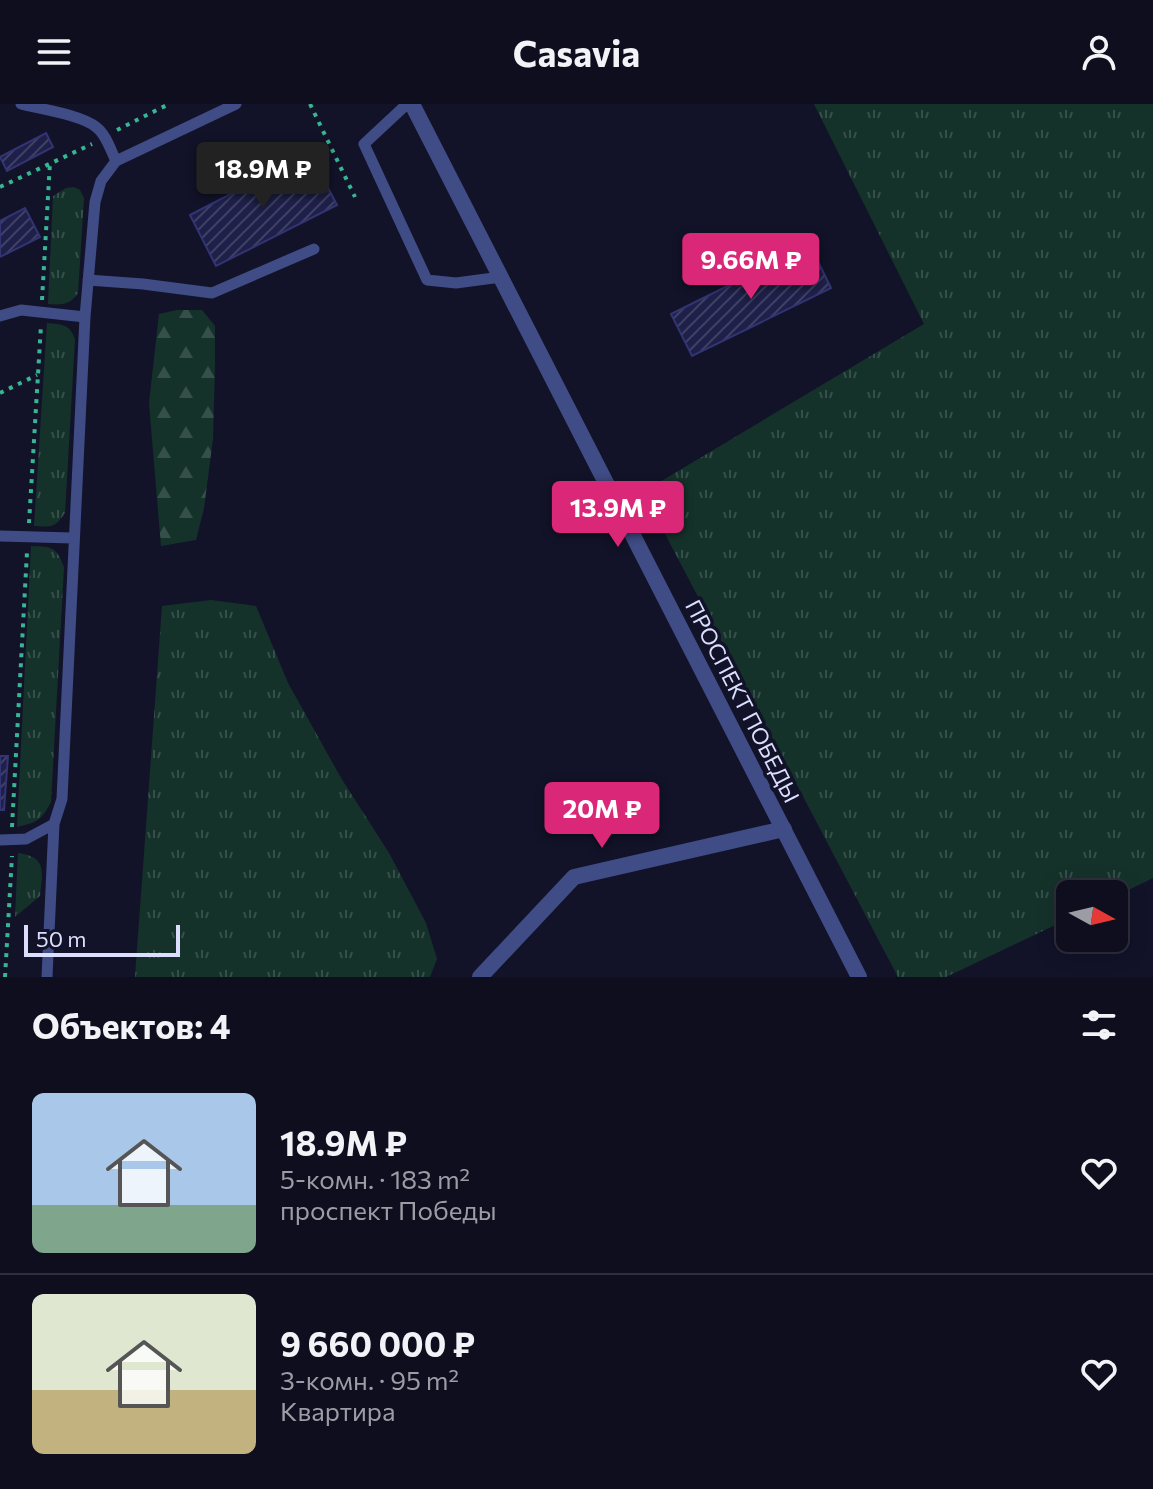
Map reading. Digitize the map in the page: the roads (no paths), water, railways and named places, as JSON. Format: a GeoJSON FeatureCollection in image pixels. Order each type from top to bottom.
{"type":"FeatureCollection","features":[{"type":"Feature","properties":{"kind":"street","name":"ПРОСПЕКТ ПОБЕДЫ"},"geometry":{"type":"LineString","coordinates":[[410,104],[859,977]]}},
{"type":"Feature","properties":{"kind":"street"},"geometry":{"type":"LineString","coordinates":[[480,977],[574,877],[784,829]]}},
{"type":"Feature","properties":{"kind":"lane"},"geometry":{"type":"LineString","coordinates":[[21,104],[81,119],[96,127],[116,161]]}},
{"type":"Feature","properties":{"kind":"lane"},"geometry":{"type":"LineString","coordinates":[[47,977],[54,824],[62,799],[85,317],[95,202],[101,181],[116,161],[236,104]]}},
{"type":"Feature","properties":{"kind":"lane"},"geometry":{"type":"LineString","coordinates":[[410,104],[364,144],[427,280],[456,283],[501,277]]}},
{"type":"Feature","properties":{"kind":"lane"},"geometry":{"type":"LineString","coordinates":[[88,280],[212,293],[314,249]]}},
{"type":"Feature","properties":{"kind":"lane"},"geometry":{"type":"LineString","coordinates":[[0,316],[21,310],[85,317]]}},
{"type":"Feature","properties":{"kind":"lane"},"geometry":{"type":"LineString","coordinates":[[0,536],[73,538]]}},
{"type":"Feature","properties":{"kind":"lane"},"geometry":{"type":"LineString","coordinates":[[6,840],[26,839],[54,824]]}}]}
